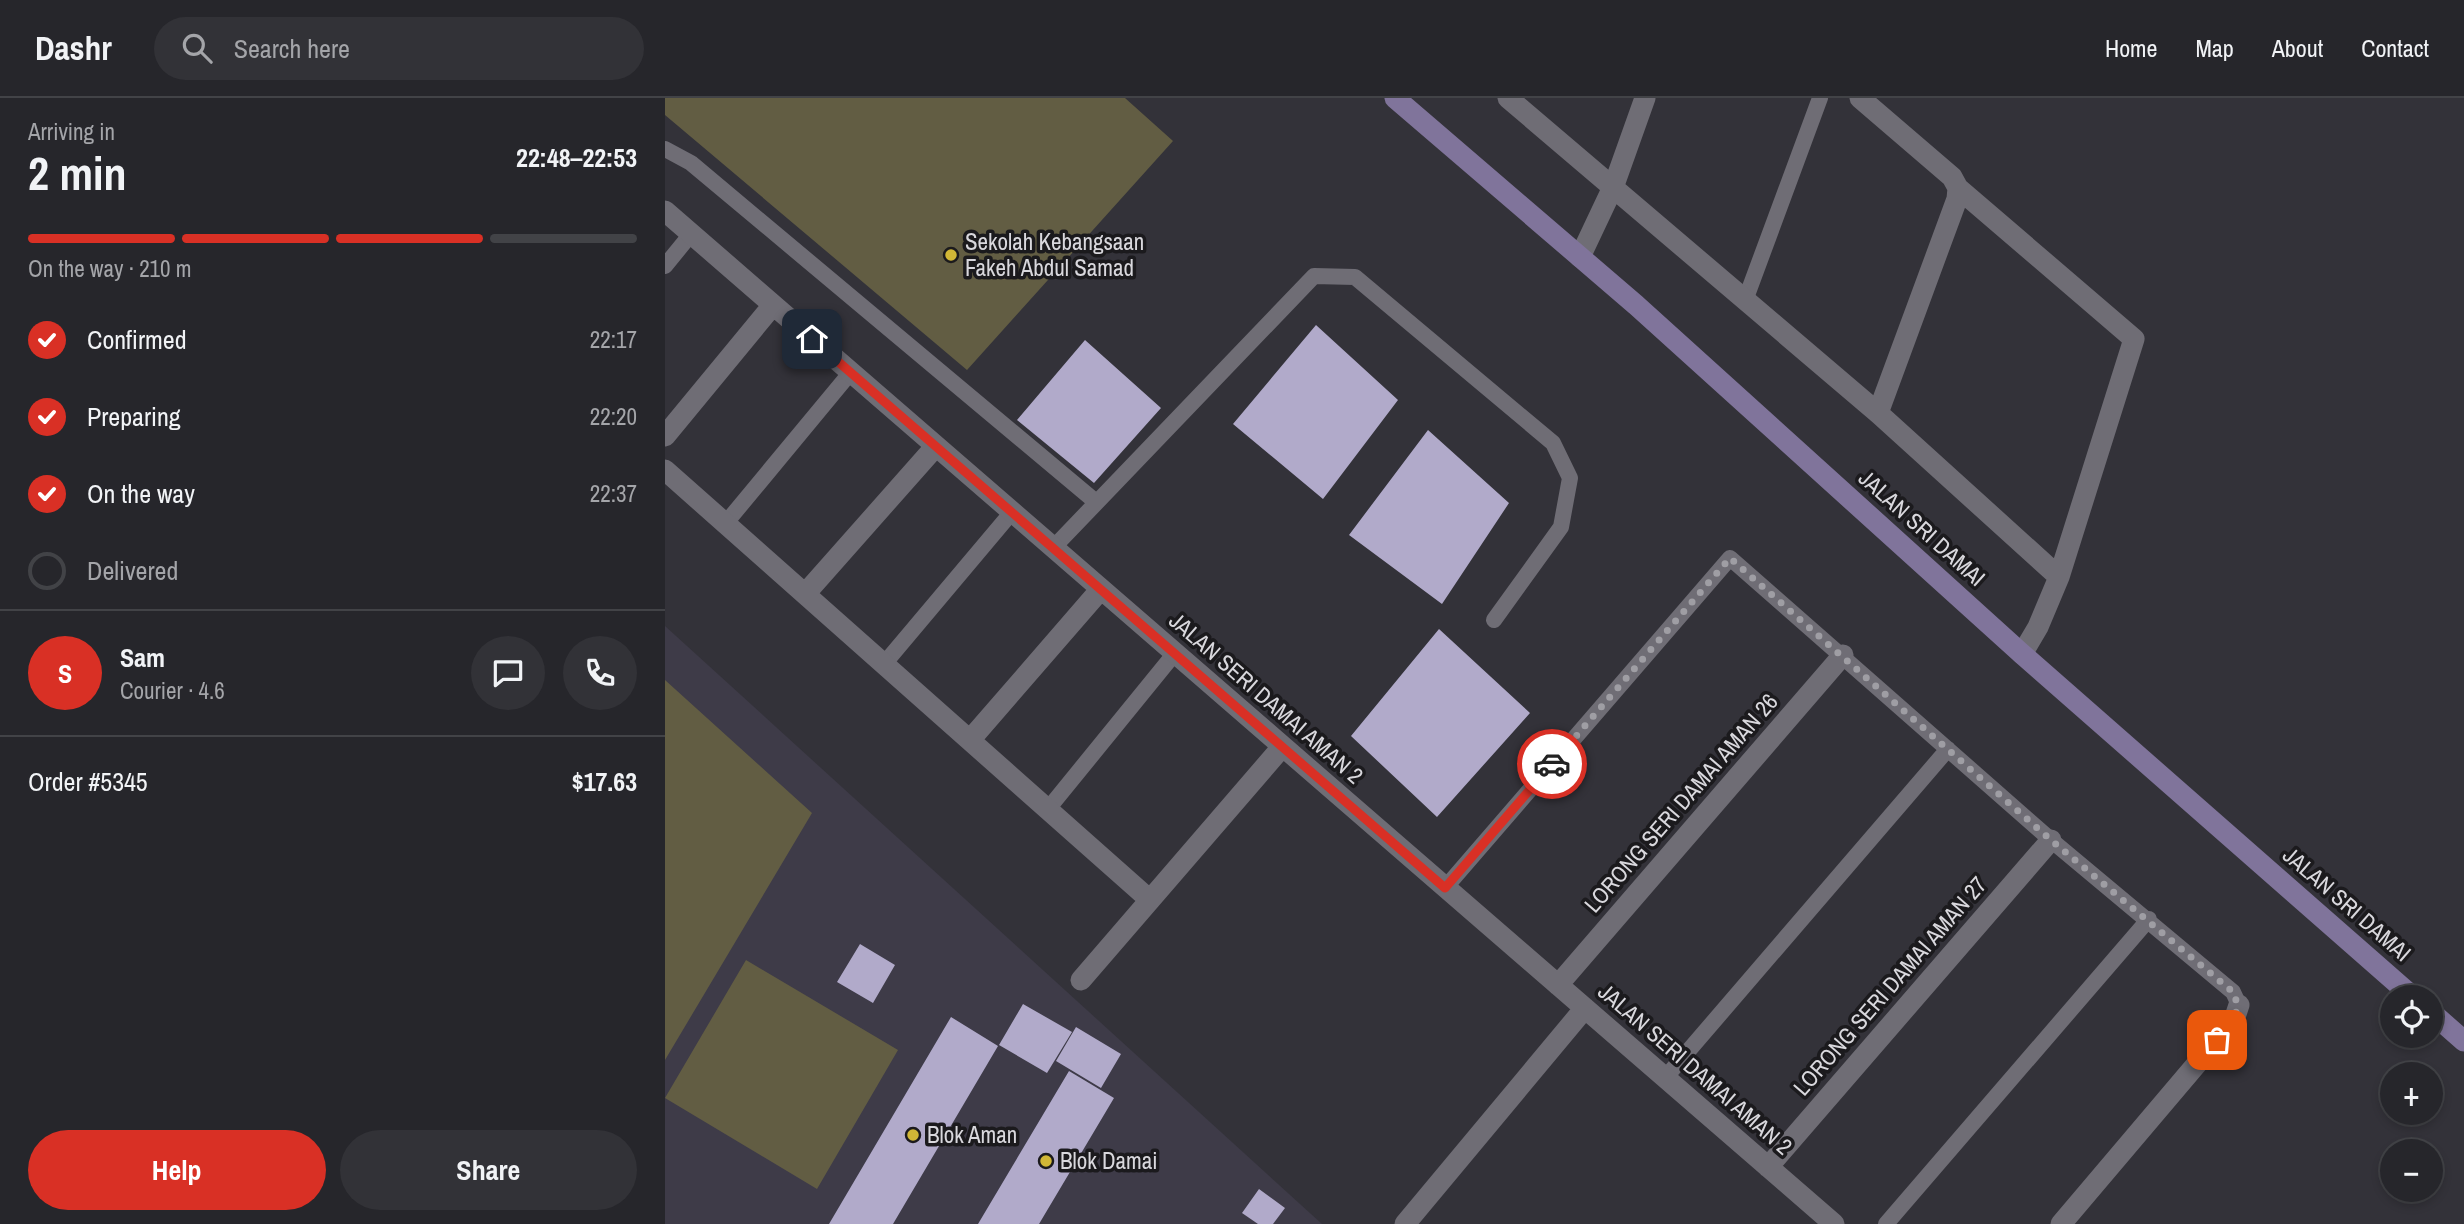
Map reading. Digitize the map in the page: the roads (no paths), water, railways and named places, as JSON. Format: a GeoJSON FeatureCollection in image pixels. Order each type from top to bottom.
{"type":"FeatureCollection","features":[{"type":"Feature","properties":{"kind":"street","name":"JALAN SRI DAMAI"},"geometry":{"type":"LineString","coordinates":[[1395,98],[1580,257],[2022,654],[2399,985]]}},
{"type":"Feature","properties":{"kind":"street"},"geometry":{"type":"LineString","coordinates":[[1508,98],[1746,298],[2059,577]]}},
{"type":"Feature","properties":{"kind":"street"},"geometry":{"type":"LineString","coordinates":[[1580,257],[1614,185],[1645,98]]}},
{"type":"Feature","properties":{"kind":"street"},"geometry":{"type":"LineString","coordinates":[[1860,98],[1952,177],[1958,188],[2134,339],[2059,577],[2038,627],[2022,654]]}},
{"type":"Feature","properties":{"kind":"street"},"geometry":{"type":"LineString","coordinates":[[1878,413],[1957,199],[1958,188]]}},
{"type":"Feature","properties":{"kind":"street","name":"JALAN SERI DAMAI AMAN 2"},"geometry":{"type":"LineString","coordinates":[[665,211],[1833,1224]]}},
{"type":"Feature","properties":{"kind":"street"},"geometry":{"type":"LineString","coordinates":[[665,436],[773,305]]}},
{"type":"Feature","properties":{"kind":"street"},"geometry":{"type":"LineString","coordinates":[[805,594],[936,446]]}},
{"type":"Feature","properties":{"kind":"street"},"geometry":{"type":"LineString","coordinates":[[665,470],[1150,900]]}},
{"type":"Feature","properties":{"kind":"street"},"geometry":{"type":"LineString","coordinates":[[970,740],[1101,589]]}},
{"type":"Feature","properties":{"kind":"street","name":"LORONG SERI DAMAI AMAN 26"},"geometry":{"type":"LineString","coordinates":[[1558,985],[1843,655]]}},
{"type":"Feature","properties":{"kind":"street"},"geometry":{"type":"LineString","coordinates":[[1081,980],[1282,747]]}},
{"type":"Feature","properties":{"kind":"street","name":"LORONG SERI DAMAI AMAN 27"},"geometry":{"type":"LineString","coordinates":[[1768,1167],[2051,840]]}},
{"type":"Feature","properties":{"kind":"street"},"geometry":{"type":"LineString","coordinates":[[2061,1224],[2234,1020],[2239,1005]]}},
{"type":"Feature","properties":{"kind":"street"},"geometry":{"type":"LineString","coordinates":[[1405,1224],[1585,1008]]}},
{"type":"Feature","properties":{"kind":"street"},"geometry":{"type":"LineString","coordinates":[[2443,1023],[2464,1041]]}},
{"type":"Feature","properties":{"kind":"lane"},"geometry":{"type":"LineString","coordinates":[[1746,298],[1820,98]]}},
{"type":"Feature","properties":{"kind":"lane"},"geometry":{"type":"LineString","coordinates":[[665,149],[691,163],[1096,502]]}},
{"type":"Feature","properties":{"kind":"lane"},"geometry":{"type":"LineString","coordinates":[[665,266],[691,234]]}},
{"type":"Feature","properties":{"kind":"lane"},"geometry":{"type":"LineString","coordinates":[[1053,548],[1314,276],[1355,277],[1553,443],[1570,478],[1561,527],[1495,620]]}},
{"type":"Feature","properties":{"kind":"lane"},"geometry":{"type":"LineString","coordinates":[[725,524],[851,372]]}},
{"type":"Feature","properties":{"kind":"lane"},"geometry":{"type":"LineString","coordinates":[[884,664],[1012,512]]}},
{"type":"Feature","properties":{"kind":"lane"},"geometry":{"type":"LineString","coordinates":[[1445,888],[1730,558],[2051,840],[2149,919],[2233,992],[2239,1005]]}},
{"type":"Feature","properties":{"kind":"lane"},"geometry":{"type":"LineString","coordinates":[[1048,809],[1175,653]]}},
{"type":"Feature","properties":{"kind":"lane"},"geometry":{"type":"LineString","coordinates":[[1665,1078],[1948,748]]}},
{"type":"Feature","properties":{"kind":"lane"},"geometry":{"type":"LineString","coordinates":[[1886,1224],[2149,919]]}},
{"type":"Feature","properties":{"kind":"place","name":"Sekolah Kebangsaan Fakeh Abdul Samad"},"geometry":{"type":"Point","coordinates":[951,255]}},
{"type":"Feature","properties":{"kind":"place","name":"Blok Aman"},"geometry":{"type":"Point","coordinates":[913,1135]}},
{"type":"Feature","properties":{"kind":"place","name":"Blok Damai"},"geometry":{"type":"Point","coordinates":[1046,1161]}}]}
